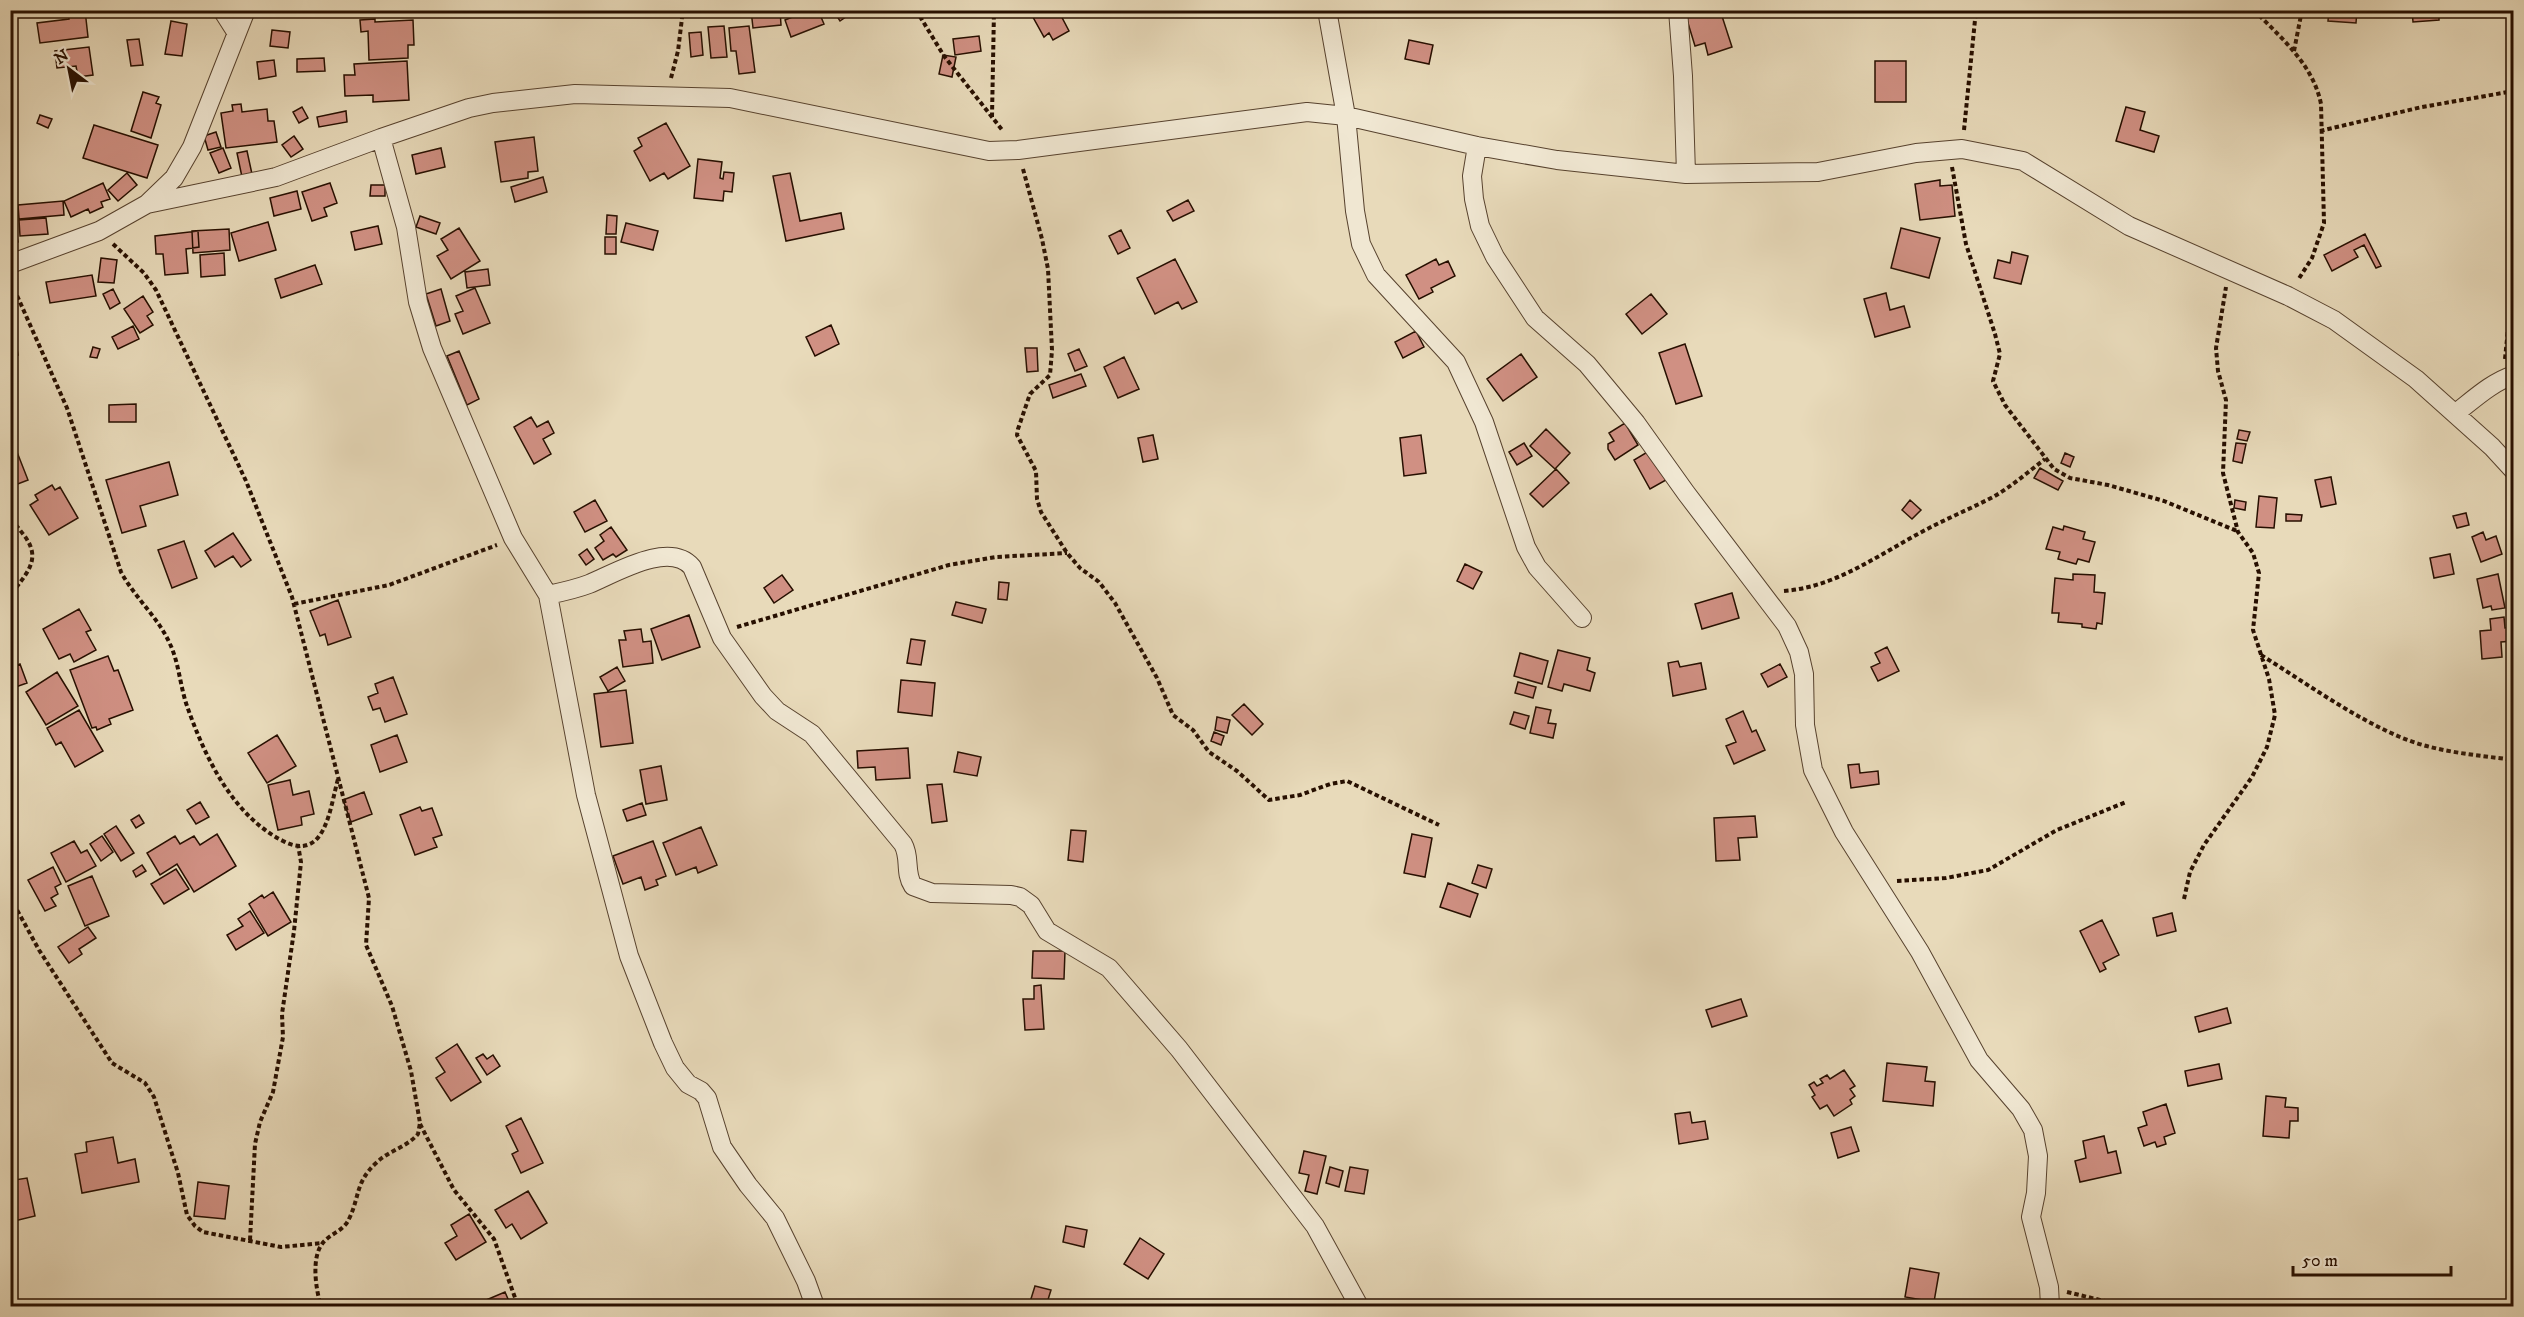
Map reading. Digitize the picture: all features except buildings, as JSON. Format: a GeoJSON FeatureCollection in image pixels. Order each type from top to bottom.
{"type":"FeatureCollection","features":[{"type":"Feature","properties":{"kind":"street"},"geometry":{"type":"LineString","coordinates":[[222,10],[236,32]]}},
{"type":"Feature","properties":{"kind":"street"},"geometry":{"type":"LineString","coordinates":[[16,262],[99,231],[147,204],[174,178],[192,147],[246,10]]}},
{"type":"Feature","properties":{"kind":"street"},"geometry":{"type":"LineString","coordinates":[[1327,10],[1346,116],[1355,211],[1361,244],[1376,275],[1456,362],[1484,422],[1526,547],[1538,567],[1582,618]]}},
{"type":"Feature","properties":{"kind":"street"},"geometry":{"type":"LineString","coordinates":[[1677,10],[1683,76],[1686,174]]}},
{"type":"Feature","properties":{"kind":"street"},"geometry":{"type":"LineString","coordinates":[[147,204],[276,177],[470,108],[493,103],[575,94],[730,98],[833,117],[989,151],[1018,150],[1307,112],[1346,116],[1477,146],[1557,160],[1686,174],[1818,172],[1916,153],[1956,150],[2024,161],[2129,226],[2288,296],[2334,320],[2416,379],[2456,413],[2514,471]]}},
{"type":"Feature","properties":{"kind":"street"},"geometry":{"type":"LineString","coordinates":[[381,138],[412,250],[418,302],[426,330],[513,538],[548,595],[586,795],[629,956],[675,1068],[688,1084],[701,1091],[707,1098],[722,1147],[743,1179],[775,1218],[806,1281],[815,1306]]}},
{"type":"Feature","properties":{"kind":"street"},"geometry":{"type":"LineString","coordinates":[[1477,146],[1472,176],[1480,225],[1495,257],[1534,318],[1587,364],[1636,423],[1787,626],[1799,652],[1804,674],[1805,725],[1813,770],[1844,832],[1920,952],[1979,1060],[2021,1109],[2032,1130],[2037,1156],[2036,1193],[2031,1217],[2049,1287],[2050,1306]]}},
{"type":"Feature","properties":{"kind":"street"},"geometry":{"type":"LineString","coordinates":[[2456,413],[2509,376]]}},
{"type":"Feature","properties":{"kind":"street"},"geometry":{"type":"LineString","coordinates":[[548,595],[590,583],[634,563],[678,558],[686,560],[692,567],[722,638],[763,696],[777,711],[812,734],[895,833],[907,851],[907,873],[913,886],[932,892],[1020,897],[1031,905],[1047,931],[1109,968],[1179,1049],[1315,1226],[1359,1306]]}},
{"type":"Feature","properties":{"kind":"path"},"geometry":{"type":"LineString","coordinates":[[667,96],[678,51],[683,10]]}},
{"type":"Feature","properties":{"kind":"path"},"geometry":{"type":"LineString","coordinates":[[916,10],[944,56],[1018,150],[1048,269],[1052,350],[1050,375],[1030,394],[1017,435],[1036,471],[1037,499],[1041,512],[1067,553],[1080,568],[1099,582],[1115,603],[1157,678],[1173,715],[1193,730],[1209,752],[1237,771],[1263,796],[1269,800],[1283,799],[1347,781],[1439,825]]}},
{"type":"Feature","properties":{"kind":"path"},"geometry":{"type":"LineString","coordinates":[[992,118],[994,10]]}},
{"type":"Feature","properties":{"kind":"path"},"geometry":{"type":"LineString","coordinates":[[1976,10],[1956,150],[1966,244],[2000,354],[1993,381],[2005,405],[2045,459],[2054,469],[2070,478],[2108,485],[2163,501],[2238,532]]}},
{"type":"Feature","properties":{"kind":"path"},"geometry":{"type":"LineString","coordinates":[[2254,10],[2294,52],[2310,73],[2318,89],[2321,104],[2324,223],[2312,258],[2288,296]]}},
{"type":"Feature","properties":{"kind":"path"},"geometry":{"type":"LineString","coordinates":[[2294,52],[2302,10]]}},
{"type":"Feature","properties":{"kind":"path"},"geometry":{"type":"LineString","coordinates":[[2320,131],[2422,107],[2514,91]]}},
{"type":"Feature","properties":{"kind":"path"},"geometry":{"type":"LineString","coordinates":[[10,209],[16,262]]}},
{"type":"Feature","properties":{"kind":"path"},"geometry":{"type":"LineString","coordinates":[[99,231],[144,273],[156,290],[246,481],[294,604],[369,898],[366,945],[392,1006],[411,1071],[420,1123],[454,1190],[494,1239],[518,1306]]}},
{"type":"Feature","properties":{"kind":"path"},"geometry":{"type":"LineString","coordinates":[[2509,376],[2514,270]]}},
{"type":"Feature","properties":{"kind":"path"},"geometry":{"type":"LineString","coordinates":[[2184,899],[2190,872],[2204,845],[2252,777],[2266,747],[2275,716],[2269,679],[2253,630],[2259,573],[2253,553],[2238,532],[2223,473],[2226,400],[2218,371],[2216,348],[2231,272]]}},
{"type":"Feature","properties":{"kind":"path"},"geometry":{"type":"LineString","coordinates":[[10,281],[68,408],[121,572],[171,646],[187,706],[224,788],[271,835],[287,843],[298,845],[317,841],[323,833],[338,777]]}},
{"type":"Feature","properties":{"kind":"path"},"geometry":{"type":"LineString","coordinates":[[1762,593],[1801,590],[1864,566],[1916,535],[1994,496],[2045,459]]}},
{"type":"Feature","properties":{"kind":"path"},"geometry":{"type":"LineString","coordinates":[[10,520],[30,542],[32,550],[31,566],[10,596]]}},
{"type":"Feature","properties":{"kind":"path"},"geometry":{"type":"LineString","coordinates":[[294,604],[389,585],[513,538]]}},
{"type":"Feature","properties":{"kind":"path"},"geometry":{"type":"LineString","coordinates":[[716,624],[735,627],[749,625],[949,565],[996,557],[1067,553]]}},
{"type":"Feature","properties":{"kind":"path"},"geometry":{"type":"LineString","coordinates":[[2260,655],[2361,717],[2402,738],[2454,752],[2514,760]]}},
{"type":"Feature","properties":{"kind":"path"},"geometry":{"type":"LineString","coordinates":[[1876,882],[1946,878],[1988,870],[2057,830],[2126,802]]}},
{"type":"Feature","properties":{"kind":"path"},"geometry":{"type":"LineString","coordinates":[[250,1240],[255,1144],[260,1122],[273,1092],[283,1037],[282,1014],[301,862],[298,845]]}},
{"type":"Feature","properties":{"kind":"path"},"geometry":{"type":"LineString","coordinates":[[10,897],[39,950],[112,1063],[140,1077],[154,1097],[178,1173],[187,1215],[203,1232],[281,1247],[322,1243],[343,1228],[349,1220],[358,1185],[373,1166],[382,1157],[416,1138],[420,1123]]}},
{"type":"Feature","properties":{"kind":"path"},"geometry":{"type":"LineString","coordinates":[[321,1306],[315,1283],[322,1243]]}},
{"type":"Feature","properties":{"kind":"path"},"geometry":{"type":"LineString","coordinates":[[2049,1287],[2125,1306]]}}]}
